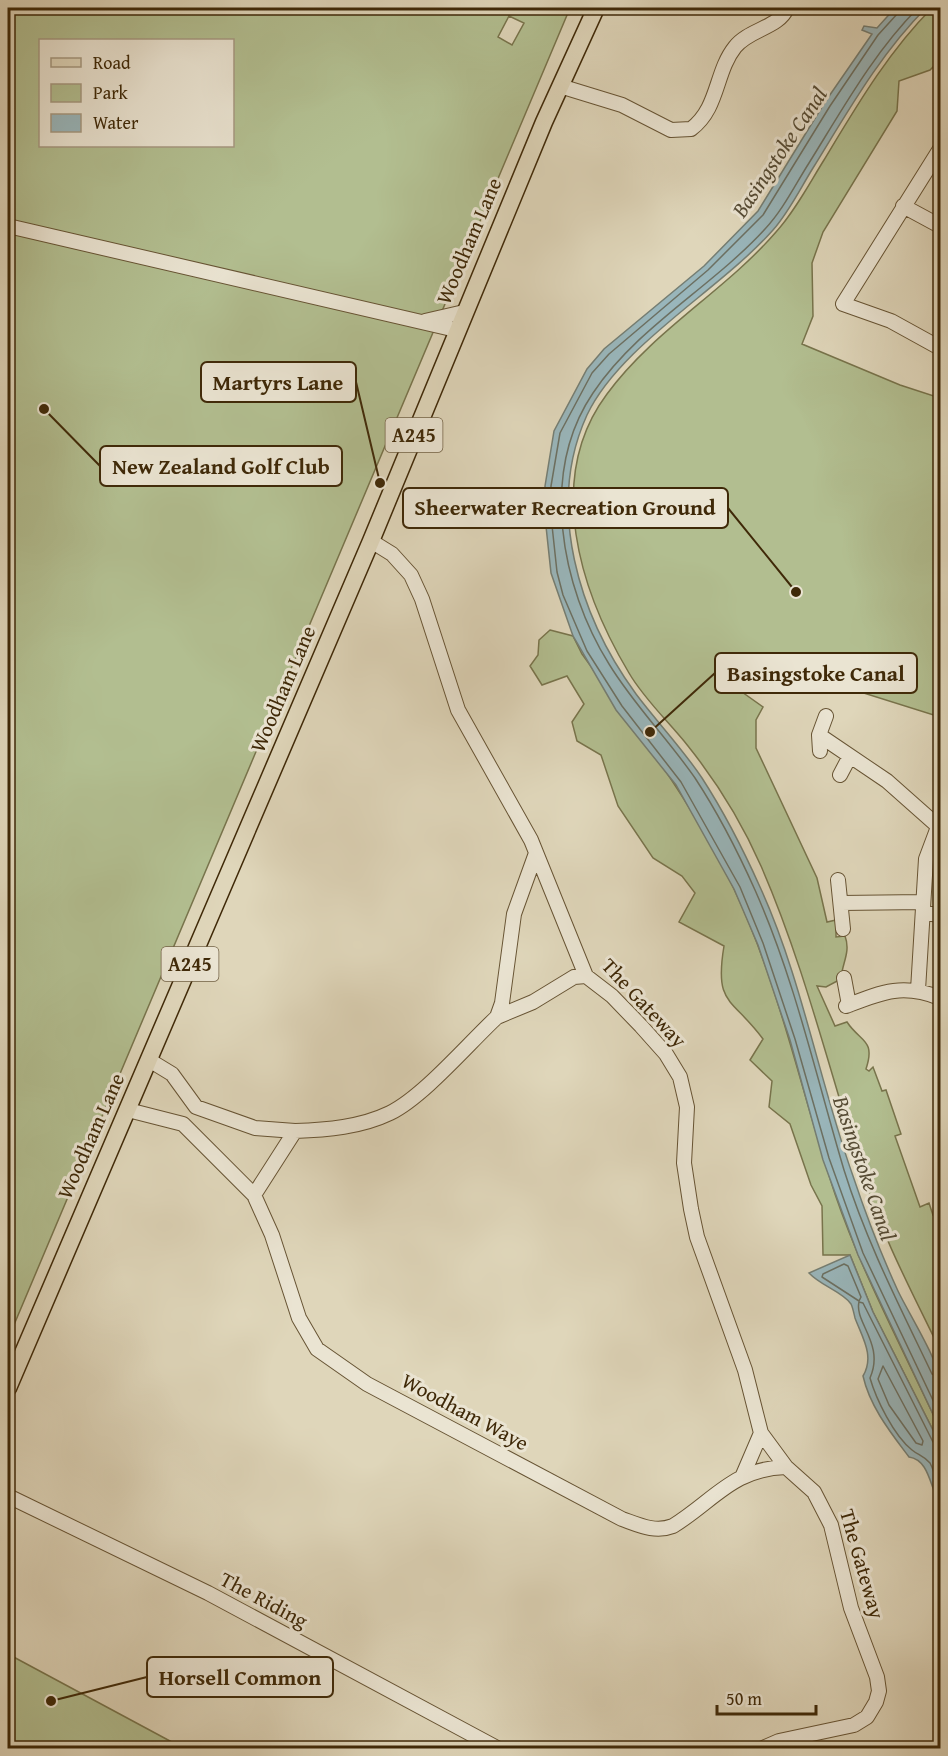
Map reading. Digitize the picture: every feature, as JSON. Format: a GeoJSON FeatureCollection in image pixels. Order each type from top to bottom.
{"type":"FeatureCollection","features":[{"type":"Feature","properties":{"kind":"main road","name":"Woodham Lane"},"geometry":{"type":"LineString","coordinates":[[8,1388],[371,541],[456,330],[560,86],[596,8]]}},
{"type":"Feature","properties":{"kind":"street"},"geometry":{"type":"LineString","coordinates":[[560,86],[622,105],[671,130],[691,129],[709,111],[726,60],[737,45],[751,32],[777,21],[787,8]]}},
{"type":"Feature","properties":{"kind":"street"},"geometry":{"type":"LineString","coordinates":[[940,148],[843,304],[891,321],[940,348]]}},
{"type":"Feature","properties":{"kind":"street"},"geometry":{"type":"LineString","coordinates":[[903,206],[940,226]]}},
{"type":"Feature","properties":{"kind":"street"},"geometry":{"type":"LineString","coordinates":[[8,226],[456,330]]}},
{"type":"Feature","properties":{"kind":"street"},"geometry":{"type":"LineString","coordinates":[[417,322],[464,312]]}},
{"type":"Feature","properties":{"kind":"street","name":"The Gateway"},"geometry":{"type":"LineString","coordinates":[[371,541],[392,554],[411,574],[422,600],[458,710],[508,795],[537,854],[586,976],[638,1023],[666,1054],[682,1080],[687,1107],[684,1163],[697,1236],[745,1370],[761,1433],[786,1467],[814,1492],[831,1525],[851,1608],[877,1677],[878,1697],[867,1717],[842,1729],[779,1741],[763,1749]]}},
{"type":"Feature","properties":{"kind":"street"},"geometry":{"type":"LineString","coordinates":[[820,751],[819,735],[826,716]]}},
{"type":"Feature","properties":{"kind":"street"},"geometry":{"type":"LineString","coordinates":[[819,735],[887,781],[939,828],[926,859],[918,990]]}},
{"type":"Feature","properties":{"kind":"street"},"geometry":{"type":"LineString","coordinates":[[840,775],[850,756]]}},
{"type":"Feature","properties":{"kind":"street"},"geometry":{"type":"LineString","coordinates":[[497,1017],[502,1003],[514,914],[537,854]]}},
{"type":"Feature","properties":{"kind":"street"},"geometry":{"type":"LineString","coordinates":[[838,880],[843,928]]}},
{"type":"Feature","properties":{"kind":"street"},"geometry":{"type":"LineString","coordinates":[[841,903],[923,908],[940,915]]}},
{"type":"Feature","properties":{"kind":"street"},"geometry":{"type":"LineString","coordinates":[[149,1060],[172,1074],[193,1105],[255,1128],[295,1131],[345,1127],[391,1112],[412,1097],[497,1017],[533,1002],[574,977],[586,976]]}},
{"type":"Feature","properties":{"kind":"street"},"geometry":{"type":"LineString","coordinates":[[844,978],[848,1005],[892,990],[918,990],[940,998]]}},
{"type":"Feature","properties":{"kind":"street"},"geometry":{"type":"LineString","coordinates":[[128,1110],[183,1124],[193,1105]]}},
{"type":"Feature","properties":{"kind":"street","name":"Woodham Waye"},"geometry":{"type":"LineString","coordinates":[[183,1124],[254,1195],[272,1235],[298,1318],[310,1341],[335,1364],[368,1384],[622,1519],[644,1527],[659,1529],[673,1526],[743,1475]]}},
{"type":"Feature","properties":{"kind":"street"},"geometry":{"type":"LineString","coordinates":[[254,1195],[295,1131]]}},
{"type":"Feature","properties":{"kind":"street"},"geometry":{"type":"LineString","coordinates":[[743,1475],[761,1433]]}},
{"type":"Feature","properties":{"kind":"street"},"geometry":{"type":"LineString","coordinates":[[743,1475],[765,1468],[786,1467]]}},
{"type":"Feature","properties":{"kind":"street","name":"The Riding"},"geometry":{"type":"LineString","coordinates":[[8,1496],[208,1593],[497,1749]]}},
{"type":"Feature","properties":{"kind":"green space"},"geometry":{"type":"Polygon","coordinates":[[[8,8],[570,8],[8,1339],[8,8]],[[509,16],[498,37],[512,45],[524,23],[509,16]]]}},
{"type":"Feature","properties":{"kind":"green space"},"geometry":{"type":"Polygon","coordinates":[[[932,8],[940,8],[940,60],[930,70],[899,81],[897,111],[823,232],[812,263],[813,316],[802,344],[900,385],[940,398],[940,717],[797,672],[742,692],[763,707],[756,720],[756,748],[817,878],[827,922],[836,920],[836,937],[845,936],[847,942],[841,979],[826,987],[817,986],[835,1026],[847,1022],[868,1046],[869,1059],[866,1069],[869,1071],[873,1067],[882,1091],[886,1090],[901,1134],[895,1136],[920,1207],[929,1203],[933,1215],[940,1213],[940,1350],[880,1222],[791,943],[761,866],[719,789],[688,746],[642,692],[611,641],[584,571],[576,534],[573,498],[577,462],[588,427],[607,394],[646,350],[735,273],[783,224],[887,61],[932,8]]]}},
{"type":"Feature","properties":{"kind":"green space"},"geometry":{"type":"Polygon","coordinates":[[[550,630],[573,636],[582,654],[683,797],[734,889],[777,1001],[823,1156],[846,1224],[871,1284],[940,1429],[940,1444],[873,1312],[850,1255],[823,1255],[822,1206],[811,1185],[790,1124],[769,1107],[772,1081],[750,1060],[763,1039],[734,1007],[724,991],[722,966],[724,946],[679,922],[695,893],[682,876],[653,858],[618,806],[601,755],[577,741],[572,722],[584,704],[567,676],[542,685],[530,666],[538,655],[539,640],[550,630]]]}},
{"type":"Feature","properties":{"kind":"green space"},"geometry":{"type":"Polygon","coordinates":[[[8,1654],[183,1748],[8,1748],[8,1654]]]}},
{"type":"Feature","properties":{"kind":"water","name":"Basingstoke Canal"},"geometry":{"type":"Polygon","coordinates":[[[895,8],[926,8],[879,64],[779,223],[751,252],[646,342],[602,389],[587,415],[575,450],[569,486],[569,523],[574,560],[584,596],[598,630],[636,694],[686,756],[726,817],[775,922],[863,1205],[898,1291],[938,1371],[942,1404],[940,1429],[858,1255],[823,1160],[790,1040],[758,945],[734,889],[676,785],[616,710],[573,636],[551,573],[545,517],[545,486],[554,431],[587,369],[604,349],[704,266],[758,211],[825,102],[872,34],[862,30],[864,26],[877,28],[895,8]]]}},
{"type":"Feature","properties":{"kind":"water"},"geometry":{"type":"Polygon","coordinates":[[[850,1255],[873,1312],[940,1444],[940,1504],[925,1469],[916,1459],[909,1457],[895,1439],[866,1387],[863,1376],[868,1354],[851,1304],[809,1273],[850,1255]]]}},
{"type":"Feature","properties":{"kind":"place","name":"New Zealand Golf Club"},"geometry":{"type":"Point","coordinates":[44,409]}},
{"type":"Feature","properties":{"kind":"place","name":"Martyrs Lane"},"geometry":{"type":"Point","coordinates":[380,483]}},
{"type":"Feature","properties":{"kind":"place","name":"Sheerwater Recreation Ground"},"geometry":{"type":"Point","coordinates":[796,592]}},
{"type":"Feature","properties":{"kind":"place","name":"Basingstoke Canal"},"geometry":{"type":"Point","coordinates":[650,732]}},
{"type":"Feature","properties":{"kind":"place","name":"Horsell Common"},"geometry":{"type":"Point","coordinates":[51,1701]}}]}
